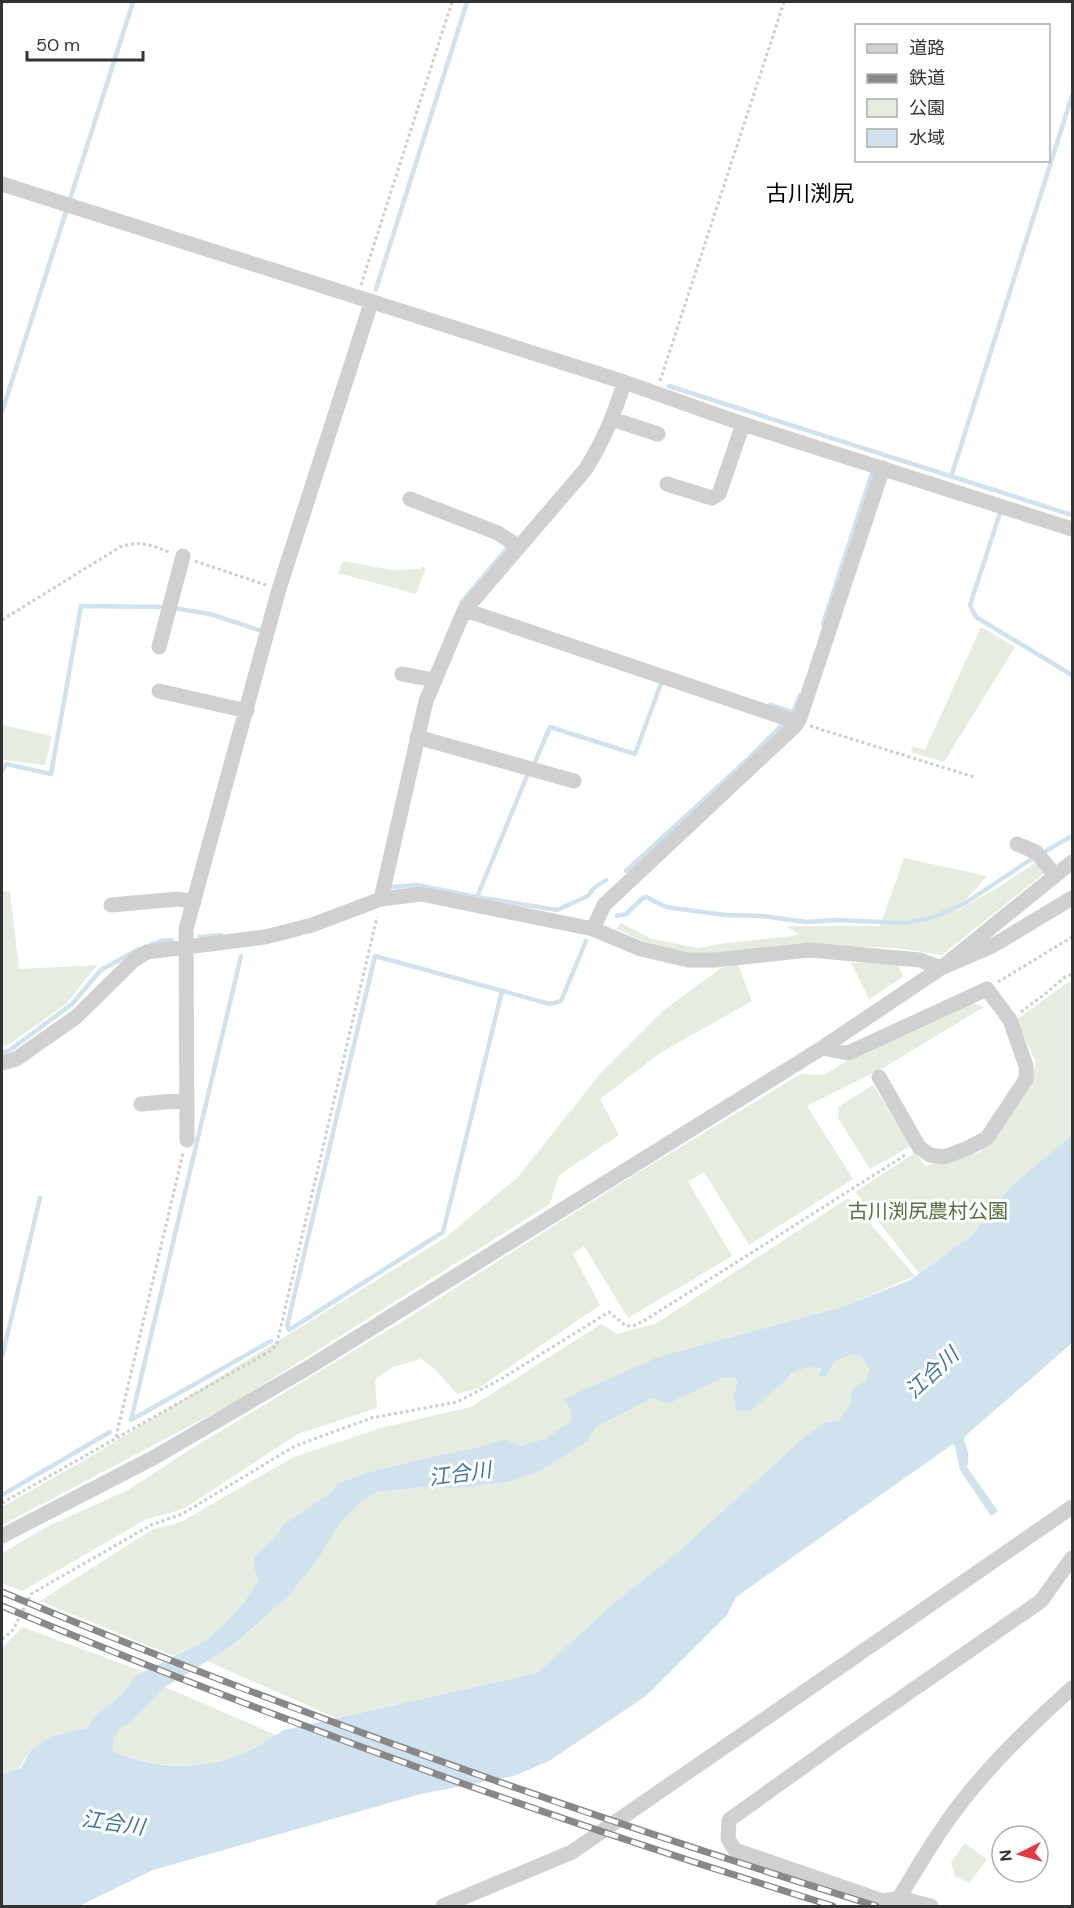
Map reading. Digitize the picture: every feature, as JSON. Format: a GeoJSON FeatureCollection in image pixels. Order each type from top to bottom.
{"type":"FeatureCollection","features":[{"type":"Feature","properties":{"kind":"street"},"geometry":{"type":"LineString","coordinates":[[2,184],[624,382],[743,424],[1072,528]]}},
{"type":"Feature","properties":{"kind":"street"},"geometry":{"type":"LineString","coordinates":[[187,1140],[186,928],[279,589],[364,300]]}},
{"type":"Feature","properties":{"kind":"street"},"geometry":{"type":"LineString","coordinates":[[381,899],[426,701],[465,610],[585,470],[612,419],[624,382]]}},
{"type":"Feature","properties":{"kind":"street"},"geometry":{"type":"LineString","coordinates":[[612,419],[658,434]]}},
{"type":"Feature","properties":{"kind":"street"},"geometry":{"type":"LineString","coordinates":[[667,484],[712,498],[719,494],[743,424]]}},
{"type":"Feature","properties":{"kind":"street"},"geometry":{"type":"LineString","coordinates":[[465,610],[791,720],[800,718],[883,468]]}},
{"type":"Feature","properties":{"kind":"street"},"geometry":{"type":"LineString","coordinates":[[410,499],[498,533],[519,547]]}},
{"type":"Feature","properties":{"kind":"street"},"geometry":{"type":"LineString","coordinates":[[159,647],[183,556]]}},
{"type":"Feature","properties":{"kind":"street"},"geometry":{"type":"LineString","coordinates":[[402,674],[434,680]]}},
{"type":"Feature","properties":{"kind":"street"},"geometry":{"type":"LineString","coordinates":[[159,691],[247,711]]}},
{"type":"Feature","properties":{"kind":"street"},"geometry":{"type":"LineString","coordinates":[[593,929],[604,905],[791,720]]}},
{"type":"Feature","properties":{"kind":"street"},"geometry":{"type":"LineString","coordinates":[[417,737],[574,781]]}},
{"type":"Feature","properties":{"kind":"street"},"geometry":{"type":"LineString","coordinates":[[1017,844],[1040,857],[1055,875]]}},
{"type":"Feature","properties":{"kind":"street"},"geometry":{"type":"LineString","coordinates":[[2,1536],[153,1458],[311,1366],[822,1048],[941,968],[1072,862]]}},
{"type":"Feature","properties":{"kind":"street"},"geometry":{"type":"LineString","coordinates":[[2,1063],[16,1059],[76,1017],[134,960],[147,952],[265,937],[312,925],[381,899],[421,894],[593,929],[641,949],[688,960],[715,960],[810,950],[920,960],[941,968],[994,945],[1072,898]]}},
{"type":"Feature","properties":{"kind":"street"},"geometry":{"type":"LineString","coordinates":[[111,905],[178,899],[194,902]]}},
{"type":"Feature","properties":{"kind":"street"},"geometry":{"type":"LineString","coordinates":[[822,1048],[848,1053],[987,990],[1010,1020],[1026,1065],[1026,1079],[987,1138],[969,1148],[944,1157],[930,1155],[919,1147],[879,1077]]}},
{"type":"Feature","properties":{"kind":"street"},"geometry":{"type":"LineString","coordinates":[[141,1104],[186,1100]]}},
{"type":"Feature","properties":{"kind":"street"},"geometry":{"type":"LineString","coordinates":[[443,1906],[572,1852],[1072,1507]]}},
{"type":"Feature","properties":{"kind":"street"},"geometry":{"type":"LineString","coordinates":[[931,1906],[883,1901],[735,1850],[728,1839],[729,1820],[842,1738],[1041,1601],[1072,1558]]}},
{"type":"Feature","properties":{"kind":"street"},"geometry":{"type":"LineString","coordinates":[[897,1902],[920,1861],[964,1798],[1020,1734],[1072,1688]]}},
{"type":"Feature","properties":{"kind":"path"},"geometry":{"type":"LineString","coordinates":[[364,300],[452,2]]}},
{"type":"Feature","properties":{"kind":"path"},"geometry":{"type":"LineString","coordinates":[[656,394],[784,2]]}},
{"type":"Feature","properties":{"kind":"path"},"geometry":{"type":"LineString","coordinates":[[2,620],[120,547],[131,543],[144,543],[279,589]]}},
{"type":"Feature","properties":{"kind":"path"},"geometry":{"type":"LineString","coordinates":[[791,720],[974,777]]}},
{"type":"Feature","properties":{"kind":"path"},"geometry":{"type":"LineString","coordinates":[[2,1503],[272,1350],[277,1342],[381,899]]}},
{"type":"Feature","properties":{"kind":"path"},"geometry":{"type":"LineString","coordinates":[[987,990],[1072,937]]}},
{"type":"Feature","properties":{"kind":"path"},"geometry":{"type":"LineString","coordinates":[[1010,1020],[1072,974]]}},
{"type":"Feature","properties":{"kind":"path"},"geometry":{"type":"LineString","coordinates":[[116,1437],[187,1140]]}},
{"type":"Feature","properties":{"kind":"path"},"geometry":{"type":"LineString","coordinates":[[2,1639],[13,1630],[31,1594],[151,1525],[182,1514],[295,1446],[370,1418],[457,1402],[501,1379],[609,1312],[626,1326],[633,1326],[919,1147]]}},
{"type":"Feature","properties":{"kind":"green space"},"geometry":{"type":"Polygon","coordinates":[[[343,561],[392,570],[420,569],[422,566],[426,568],[416,594],[338,573],[343,561]]]}},
{"type":"Feature","properties":{"kind":"green space"},"geometry":{"type":"Polygon","coordinates":[[[981,627],[1015,647],[944,762],[911,752],[913,746],[925,750],[981,627]]]}},
{"type":"Feature","properties":{"kind":"green space"},"geometry":{"type":"Polygon","coordinates":[[[2,725],[52,736],[45,765],[4,760],[2,763],[2,725]]]}},
{"type":"Feature","properties":{"kind":"green space"},"geometry":{"type":"Polygon","coordinates":[[[904,858],[987,876],[955,912],[1038,861],[1046,872],[942,955],[896,948],[813,945],[703,956],[650,944],[616,929],[621,923],[652,939],[698,948],[800,935],[786,926],[880,926],[904,858]]]}},
{"type":"Feature","properties":{"kind":"green space"},"geometry":{"type":"Polygon","coordinates":[[[2,891],[10,892],[19,969],[97,965],[66,1004],[2,1047],[2,891]]]}},
{"type":"Feature","properties":{"kind":"green space"},"geometry":{"type":"Polygon","coordinates":[[[851,963],[898,963],[903,977],[869,999],[851,963]]]}},
{"type":"Feature","properties":{"kind":"green space"},"geometry":{"type":"Polygon","coordinates":[[[738,965],[752,1001],[660,1053],[600,1099],[619,1135],[559,1175],[550,1204],[237,1401],[2,1525],[2,1507],[90,1457],[445,1238],[517,1178],[600,1074],[664,1010],[721,968],[738,965]]]}},
{"type":"Feature","properties":{"kind":"green space","name":"古川渕尻農村公園"},"geometry":{"type":"Polygon","coordinates":[[[1072,982],[1072,1135],[1010,1187],[972,1235],[919,1273],[855,1192],[915,1153],[925,1166],[978,1153],[1000,1132],[1029,1085],[1036,1062],[1016,1020],[1067,983],[1072,982]]]}},
{"type":"Feature","properties":{"kind":"green space"},"geometry":{"type":"Polygon","coordinates":[[[972,1003],[984,1007],[883,1068],[807,1106],[853,1179],[749,1245],[704,1172],[688,1182],[732,1256],[628,1318],[584,1246],[573,1254],[600,1305],[479,1388],[457,1394],[435,1369],[421,1359],[393,1367],[375,1379],[377,1408],[298,1434],[183,1509],[145,1520],[22,1591],[2,1583],[2,1553],[50,1525],[128,1490],[191,1449],[408,1318],[634,1175],[801,1074],[824,1075],[852,1058],[972,1003]]]}},
{"type":"Feature","properties":{"kind":"green space"},"geometry":{"type":"Polygon","coordinates":[[[873,1085],[911,1146],[870,1169],[838,1118],[838,1107],[873,1085]]]}},
{"type":"Feature","properties":{"kind":"green space"},"geometry":{"type":"Polygon","coordinates":[[[848,1198],[915,1276],[845,1306],[658,1357],[565,1400],[571,1411],[571,1421],[536,1443],[513,1444],[439,1455],[365,1473],[337,1484],[331,1492],[282,1526],[277,1535],[254,1557],[258,1580],[245,1601],[223,1626],[203,1642],[174,1656],[40,1601],[153,1529],[181,1522],[294,1457],[384,1427],[471,1407],[601,1324],[617,1334],[657,1323],[848,1198]]]}},
{"type":"Feature","properties":{"kind":"green space"},"geometry":{"type":"Polygon","coordinates":[[[853,1354],[861,1356],[869,1367],[866,1380],[853,1388],[849,1406],[839,1420],[823,1423],[802,1439],[680,1550],[614,1603],[537,1673],[336,1718],[207,1661],[233,1646],[290,1595],[320,1556],[340,1523],[360,1502],[377,1492],[435,1486],[452,1489],[506,1482],[539,1472],[588,1441],[596,1427],[653,1398],[668,1404],[723,1378],[734,1377],[738,1381],[733,1396],[736,1411],[802,1369],[817,1367],[821,1373],[835,1361],[853,1354]]]}},
{"type":"Feature","properties":{"kind":"green space"},"geometry":{"type":"Polygon","coordinates":[[[23,1627],[144,1672],[135,1676],[122,1694],[97,1714],[87,1728],[30,1751],[18,1769],[2,1774],[2,1648],[23,1627]]]}},
{"type":"Feature","properties":{"kind":"green space"},"geometry":{"type":"Polygon","coordinates":[[[165,1687],[276,1735],[255,1748],[232,1757],[198,1765],[163,1764],[113,1751],[113,1740],[119,1730],[131,1722],[165,1687]]]}},
{"type":"Feature","properties":{"kind":"green space"},"geometry":{"type":"Polygon","coordinates":[[[965,1843],[987,1860],[969,1883],[955,1876],[951,1863],[965,1843]]]}},
{"type":"Feature","properties":{"kind":"water","name":"江合川"},"geometry":{"type":"Polygon","coordinates":[[[1072,1135],[1072,1343],[965,1436],[964,1441],[968,1454],[967,1467],[998,1511],[991,1516],[960,1470],[953,1444],[736,1597],[727,1615],[646,1696],[549,1761],[514,1776],[421,1794],[153,1870],[79,1906],[2,1906],[2,1774],[21,1768],[30,1751],[50,1737],[87,1728],[97,1714],[122,1694],[135,1676],[203,1642],[223,1626],[245,1601],[258,1580],[254,1557],[277,1535],[282,1526],[331,1492],[337,1484],[365,1473],[473,1449],[506,1439],[520,1446],[545,1439],[571,1421],[571,1411],[564,1399],[658,1357],[845,1306],[910,1280],[972,1235],[1010,1187],[1072,1135]],[[853,1354],[835,1361],[825,1377],[820,1376],[820,1369],[817,1367],[802,1369],[791,1375],[752,1410],[736,1411],[733,1396],[738,1381],[734,1377],[723,1378],[668,1404],[653,1398],[596,1427],[588,1441],[539,1472],[507,1482],[452,1489],[435,1486],[377,1492],[360,1502],[340,1523],[320,1556],[290,1595],[232,1646],[165,1687],[131,1722],[119,1730],[113,1740],[113,1751],[145,1762],[163,1765],[198,1765],[216,1762],[252,1749],[284,1730],[537,1673],[614,1603],[680,1550],[802,1439],[823,1423],[839,1420],[849,1406],[853,1388],[866,1380],[869,1368],[861,1356],[853,1354]]]}},
{"type":"Feature","properties":{"kind":"waterway"},"geometry":{"type":"LineString","coordinates":[[2,412],[133,2]]}},
{"type":"Feature","properties":{"kind":"waterway"},"geometry":{"type":"LineString","coordinates":[[376,289],[467,2]]}},
{"type":"Feature","properties":{"kind":"waterway"},"geometry":{"type":"LineString","coordinates":[[951,477],[1072,96]]}},
{"type":"Feature","properties":{"kind":"waterway"},"geometry":{"type":"LineString","coordinates":[[669,386],[1072,515]]}},
{"type":"Feature","properties":{"kind":"waterway"},"geometry":{"type":"LineString","coordinates":[[823,624],[872,473]]}},
{"type":"Feature","properties":{"kind":"waterway"},"geometry":{"type":"LineString","coordinates":[[1000,513],[970,605],[976,617],[1072,675]]}},
{"type":"Feature","properties":{"kind":"waterway"},"geometry":{"type":"LineString","coordinates":[[461,603],[510,545]]}},
{"type":"Feature","properties":{"kind":"waterway"},"geometry":{"type":"LineString","coordinates":[[2,771],[6,764],[51,774],[81,606],[167,607],[210,614],[259,630]]}},
{"type":"Feature","properties":{"kind":"waterway"},"geometry":{"type":"LineString","coordinates":[[534,764],[550,727],[635,754],[663,678]]}},
{"type":"Feature","properties":{"kind":"waterway"},"geometry":{"type":"LineString","coordinates":[[770,705],[793,712],[800,695]]}},
{"type":"Feature","properties":{"kind":"waterway"},"geometry":{"type":"LineString","coordinates":[[626,871],[786,721]]}},
{"type":"Feature","properties":{"kind":"waterway"},"geometry":{"type":"LineString","coordinates":[[477,897],[527,776]]}},
{"type":"Feature","properties":{"kind":"waterway"},"geometry":{"type":"LineString","coordinates":[[617,916],[626,914],[646,897],[666,907],[725,915],[763,916],[806,922],[836,920],[905,923],[931,918],[964,904],[1030,860],[1072,836]]}},
{"type":"Feature","properties":{"kind":"waterway"},"geometry":{"type":"LineString","coordinates":[[391,887],[417,885],[557,910],[588,896],[594,888],[606,880]]}},
{"type":"Feature","properties":{"kind":"waterway"},"geometry":{"type":"LineString","coordinates":[[200,937],[221,935]]}},
{"type":"Feature","properties":{"kind":"waterway"},"geometry":{"type":"LineString","coordinates":[[150,945],[172,940]]}},
{"type":"Feature","properties":{"kind":"waterway"},"geometry":{"type":"LineString","coordinates":[[502,991],[443,1232],[289,1330],[287,1326],[375,956],[550,1004],[561,1001],[586,941]]}},
{"type":"Feature","properties":{"kind":"waterway"},"geometry":{"type":"LineString","coordinates":[[2,1053],[10,1050],[72,1004],[101,970],[139,949]]}},
{"type":"Feature","properties":{"kind":"waterway"},"geometry":{"type":"LineString","coordinates":[[131,1420],[241,956]]}},
{"type":"Feature","properties":{"kind":"waterway"},"geometry":{"type":"LineString","coordinates":[[2,1357],[40,1198]]}},
{"type":"Feature","properties":{"kind":"waterway"},"geometry":{"type":"LineString","coordinates":[[131,1420],[271,1341]]}},
{"type":"Feature","properties":{"kind":"waterway"},"geometry":{"type":"LineString","coordinates":[[2,1495],[110,1432]]}},
{"type":"Feature","properties":{"kind":"railway"},"geometry":{"type":"LineString","coordinates":[[2,1592],[218,1679],[435,1760],[655,1835],[876,1906]]}},
{"type":"Feature","properties":{"kind":"railway"},"geometry":{"type":"LineString","coordinates":[[2,1606],[207,1689],[414,1766],[622,1838],[833,1906]]}},
{"type":"Feature","properties":{"kind":"district","name":"古川渕尻"},"geometry":{"type":"Point","coordinates":[810,193]}}]}
